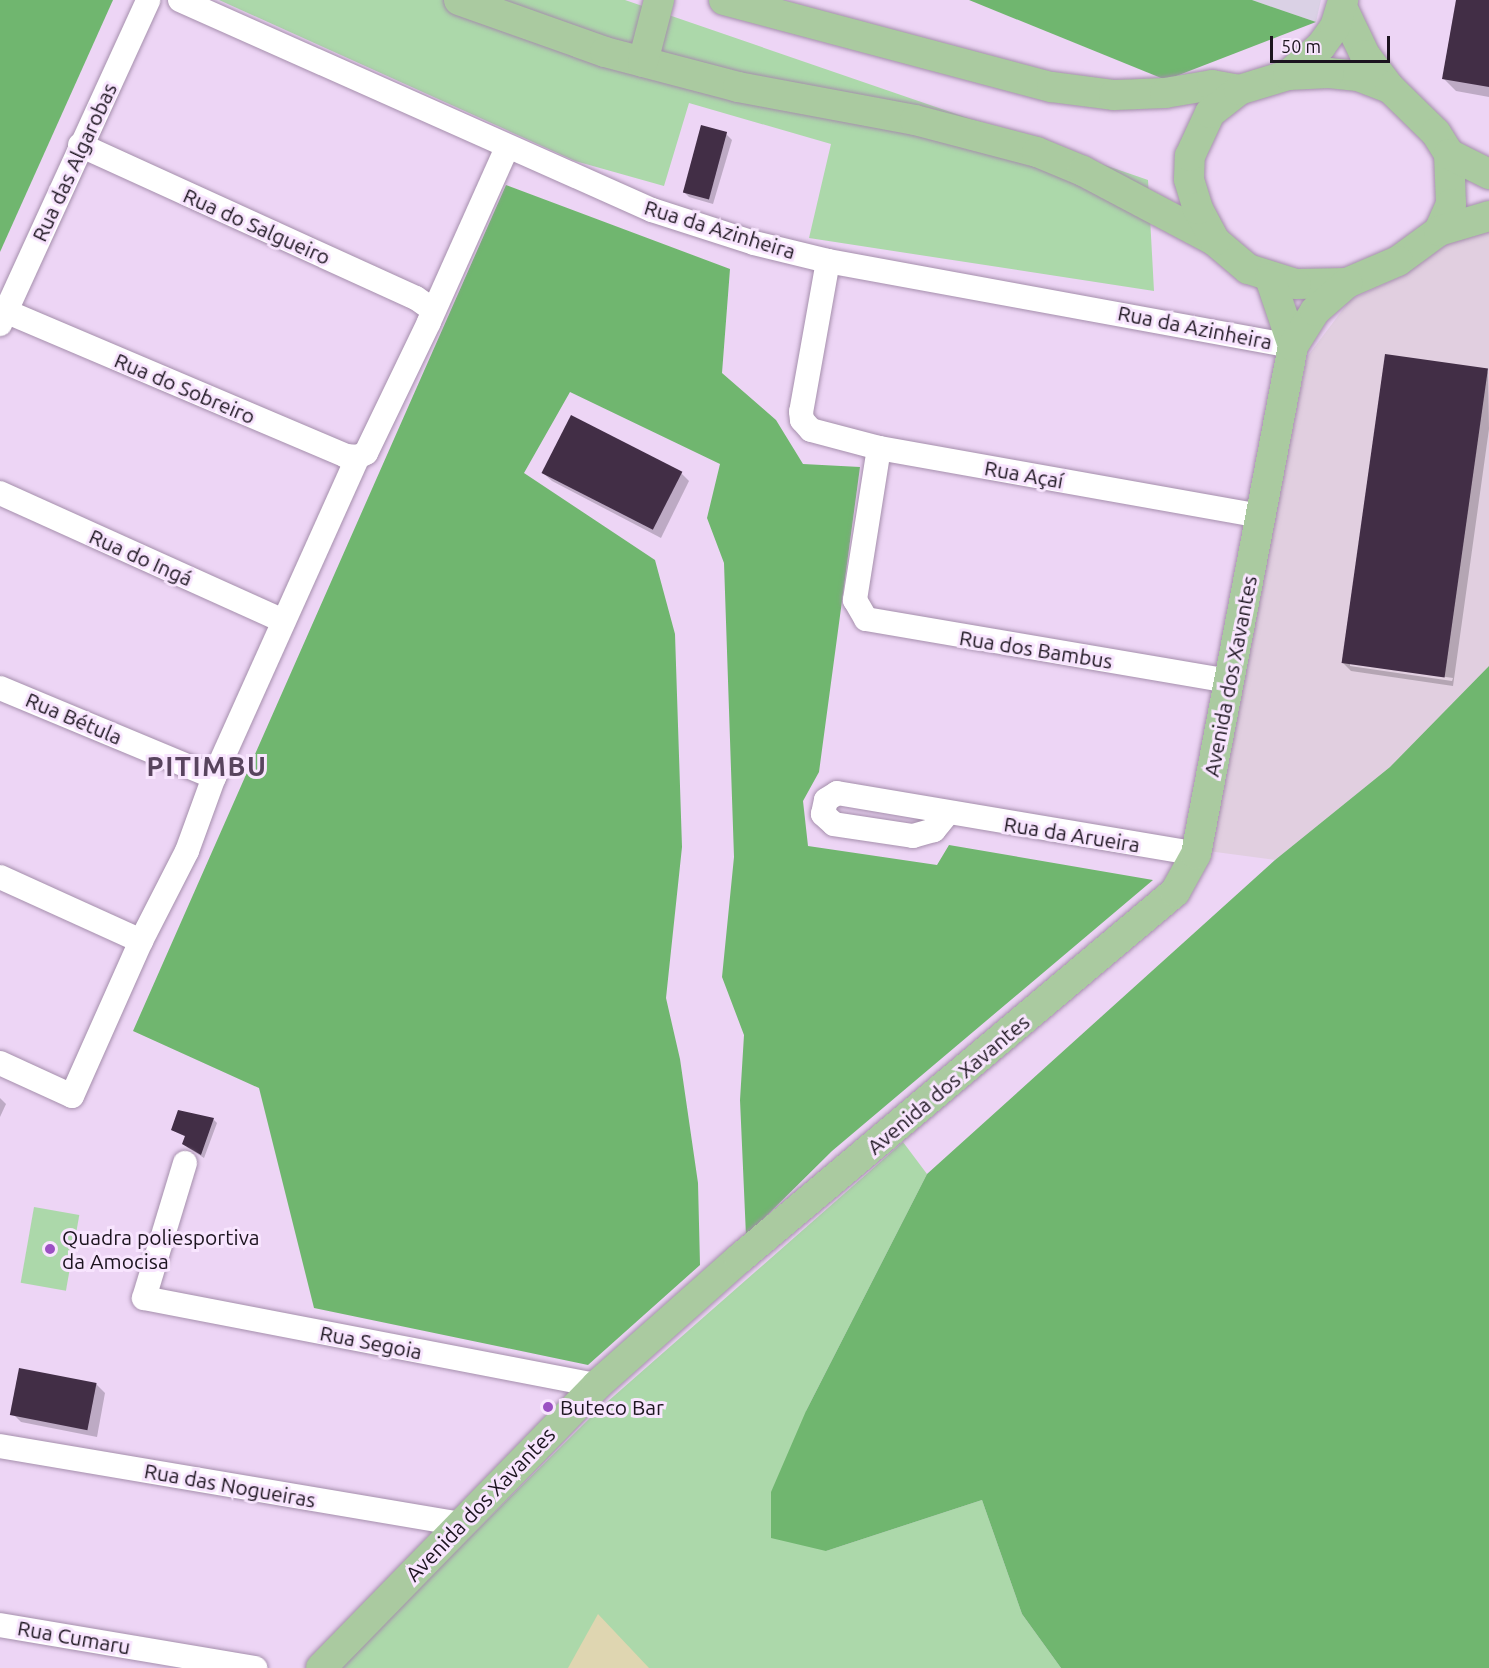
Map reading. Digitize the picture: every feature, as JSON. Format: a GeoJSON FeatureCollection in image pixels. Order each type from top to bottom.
{"type":"FeatureCollection","features":[{"type":"Feature","properties":{"kind":"main road"},"geometry":{"type":"LineString","coordinates":[[459,0],[643,62],[738,87],[979,134],[1037,152],[1083,171],[1215,241],[1248,269],[1270,278],[1296,284],[1347,284],[1398,261],[1438,231],[1489,216]]}},
{"type":"Feature","properties":{"kind":"main road"},"geometry":{"type":"LineString","coordinates":[[643,62],[659,0]]}},
{"type":"Feature","properties":{"kind":"main road"},"geometry":{"type":"LineString","coordinates":[[724,0],[1052,87],[1114,95],[1165,93],[1212,85],[1239,90]]}},
{"type":"Feature","properties":{"kind":"main road"},"geometry":{"type":"LineString","coordinates":[[1288,75],[1321,46],[1335,27],[1342,3]]}},
{"type":"Feature","properties":{"kind":"main road"},"geometry":{"type":"LineString","coordinates":[[1342,3],[1365,55],[1390,88],[1436,133],[1449,154],[1451,204],[1438,231]]}},
{"type":"Feature","properties":{"kind":"main road"},"geometry":{"type":"LineString","coordinates":[[1215,241],[1198,208],[1190,179],[1190,156],[1210,113],[1239,90],[1288,75],[1358,76],[1390,88]]}},
{"type":"Feature","properties":{"kind":"main road"},"geometry":{"type":"LineString","coordinates":[[1449,154],[1489,174]]}},
{"type":"Feature","properties":{"kind":"main road","name":"Avenida dos Xavantes"},"geometry":{"type":"LineString","coordinates":[[1270,278],[1293,346]]}},
{"type":"Feature","properties":{"kind":"main road","name":"Avenida dos Xavantes"},"geometry":{"type":"LineString","coordinates":[[321,1668],[597,1384],[739,1259],[1138,926],[1175,892],[1196,854],[1293,346],[1315,311],[1347,284]]}},
{"type":"Feature","properties":{"kind":"street","name":"Rua das Algarobas"},"geometry":{"type":"LineString","coordinates":[[3,317],[148,0]]}},
{"type":"Feature","properties":{"kind":"street","name":"Rua da Azinheira"},"geometry":{"type":"LineString","coordinates":[[180,0],[507,148],[652,210],[754,243],[828,261],[1293,346]]}},
{"type":"Feature","properties":{"kind":"street","name":"Rua do Salgueiro"},"geometry":{"type":"LineString","coordinates":[[80,145],[416,298],[432,309]]}},
{"type":"Feature","properties":{"kind":"street"},"geometry":{"type":"LineString","coordinates":[[0,1063],[72,1096],[141,942],[187,851],[214,777],[283,621],[507,148]]}},
{"type":"Feature","properties":{"kind":"street","name":"Rua Açaí"},"geometry":{"type":"LineString","coordinates":[[828,261],[801,412],[806,427],[811,430],[879,448],[1260,516]]}},
{"type":"Feature","properties":{"kind":"street","name":"Rua do Sobreiro"},"geometry":{"type":"LineString","coordinates":[[3,317],[346,456],[362,455]]}},
{"type":"Feature","properties":{"kind":"street","name":"Rua dos Bambus"},"geometry":{"type":"LineString","coordinates":[[879,448],[855,600],[866,619],[882,624],[1230,681]]}},
{"type":"Feature","properties":{"kind":"street","name":"Rua do Ingá"},"geometry":{"type":"LineString","coordinates":[[0,493],[283,621]]}},
{"type":"Feature","properties":{"kind":"street","name":"Rua Bétula"},"geometry":{"type":"LineString","coordinates":[[0,688],[214,777]]}},
{"type":"Feature","properties":{"kind":"street","name":"Rua da Arueira"},"geometry":{"type":"LineString","coordinates":[[947,814],[1196,854]]}},
{"type":"Feature","properties":{"kind":"street"},"geometry":{"type":"LineString","coordinates":[[0,877],[141,942]]}},
{"type":"Feature","properties":{"kind":"street","name":"Rua Segoia"},"geometry":{"type":"LineString","coordinates":[[185,1163],[144,1298],[597,1384]]}},
{"type":"Feature","properties":{"kind":"street","name":"Rua das Nogueiras"},"geometry":{"type":"LineString","coordinates":[[0,1446],[460,1524]]}},
{"type":"Feature","properties":{"kind":"street","name":"Rua Cumaru"},"geometry":{"type":"LineString","coordinates":[[0,1625],[255,1668]]}},
{"type":"Feature","properties":{"kind":"shaded area"},"geometry":{"type":"Polygon","coordinates":[[[1252,0],[1321,0],[1316,22],[1252,0]]]}},
{"type":"Feature","properties":{"kind":"shaded area"},"geometry":{"type":"Polygon","coordinates":[[[1489,232],[1489,666],[1390,767],[1275,860],[1208,851],[1307,357],[1350,300],[1400,277],[1456,238],[1489,232]]]}},
{"type":"Feature","properties":{"kind":"green space"},"geometry":{"type":"Polygon","coordinates":[[[0,0],[113,0],[0,252],[0,0]]]}},
{"type":"Feature","properties":{"kind":"green space"},"geometry":{"type":"Polygon","coordinates":[[[219,0],[625,0],[1148,180],[1154,291],[809,238],[831,144],[689,103],[664,186],[575,161],[219,0]]]}},
{"type":"Feature","properties":{"kind":"green space"},"geometry":{"type":"Polygon","coordinates":[[[969,0],[1252,0],[1316,22],[1166,80],[969,0]]]}},
{"type":"Feature","properties":{"kind":"green space"},"geometry":{"type":"Polygon","coordinates":[[[506,185],[730,269],[722,373],[776,420],[803,464],[860,467],[819,772],[803,801],[808,846],[937,865],[949,845],[1153,880],[832,1151],[746,1236],[740,1100],[744,1035],[722,977],[734,857],[724,563],[707,518],[720,464],[570,392],[524,473],[655,560],[675,634],[682,847],[666,998],[680,1059],[698,1183],[700,1265],[588,1365],[314,1308],[259,1088],[133,1031],[506,185]]]}},
{"type":"Feature","properties":{"kind":"green space"},"geometry":{"type":"Polygon","coordinates":[[[1489,666],[1489,1668],[1061,1668],[1022,1614],[982,1500],[826,1551],[771,1538],[771,1492],[806,1411],[927,1174],[1275,860],[1390,767],[1489,666]]]}},
{"type":"Feature","properties":{"kind":"green space"},"geometry":{"type":"Polygon","coordinates":[[[903,1142],[927,1174],[806,1411],[826,1551],[982,1500],[1022,1614],[1061,1668],[338,1668],[598,1410],[903,1142]]]}},
{"type":"Feature","properties":{"kind":"green space","name":"Quadra poliesportiva da Amocisa"},"geometry":{"type":"Polygon","coordinates":[[[34,1207],[79,1215],[66,1291],[21,1283],[34,1207]]]}},
{"type":"Feature","properties":{"kind":"sand"},"geometry":{"type":"Polygon","coordinates":[[[598,1614],[649,1668],[568,1668],[598,1614]]]}},
{"type":"Feature","properties":{"kind":"building"},"geometry":{"type":"Polygon","coordinates":[[[1456,0],[1489,0],[1489,87],[1442,79],[1456,0]]]}},
{"type":"Feature","properties":{"kind":"building"},"geometry":{"type":"Polygon","coordinates":[[[701,125],[727,132],[709,200],[683,193],[701,125]]]}},
{"type":"Feature","properties":{"kind":"building"},"geometry":{"type":"Polygon","coordinates":[[[1385,354],[1488,368],[1445,677],[1342,663],[1385,354]]]}},
{"type":"Feature","properties":{"kind":"building"},"geometry":{"type":"Polygon","coordinates":[[[571,415],[682,472],[653,530],[541,473],[571,415]]]}},
{"type":"Feature","properties":{"kind":"building"},"geometry":{"type":"Polygon","coordinates":[[[178,1110],[214,1118],[201,1155],[182,1144],[185,1136],[171,1130],[178,1110]]]}},
{"type":"Feature","properties":{"kind":"building"},"geometry":{"type":"Polygon","coordinates":[[[19,1368],[97,1383],[87,1430],[10,1415],[19,1368]]]}},
{"type":"Feature","properties":{"kind":"place","name":"Quadra poliesportiva da Amocisa"},"geometry":{"type":"Point","coordinates":[50,1249]}},
{"type":"Feature","properties":{"kind":"place","name":"Buteco Bar"},"geometry":{"type":"Point","coordinates":[548,1407]}},
{"type":"Feature","properties":{"kind":"district","name":"PITIMBU"},"geometry":{"type":"Point","coordinates":[207,767]}}]}
